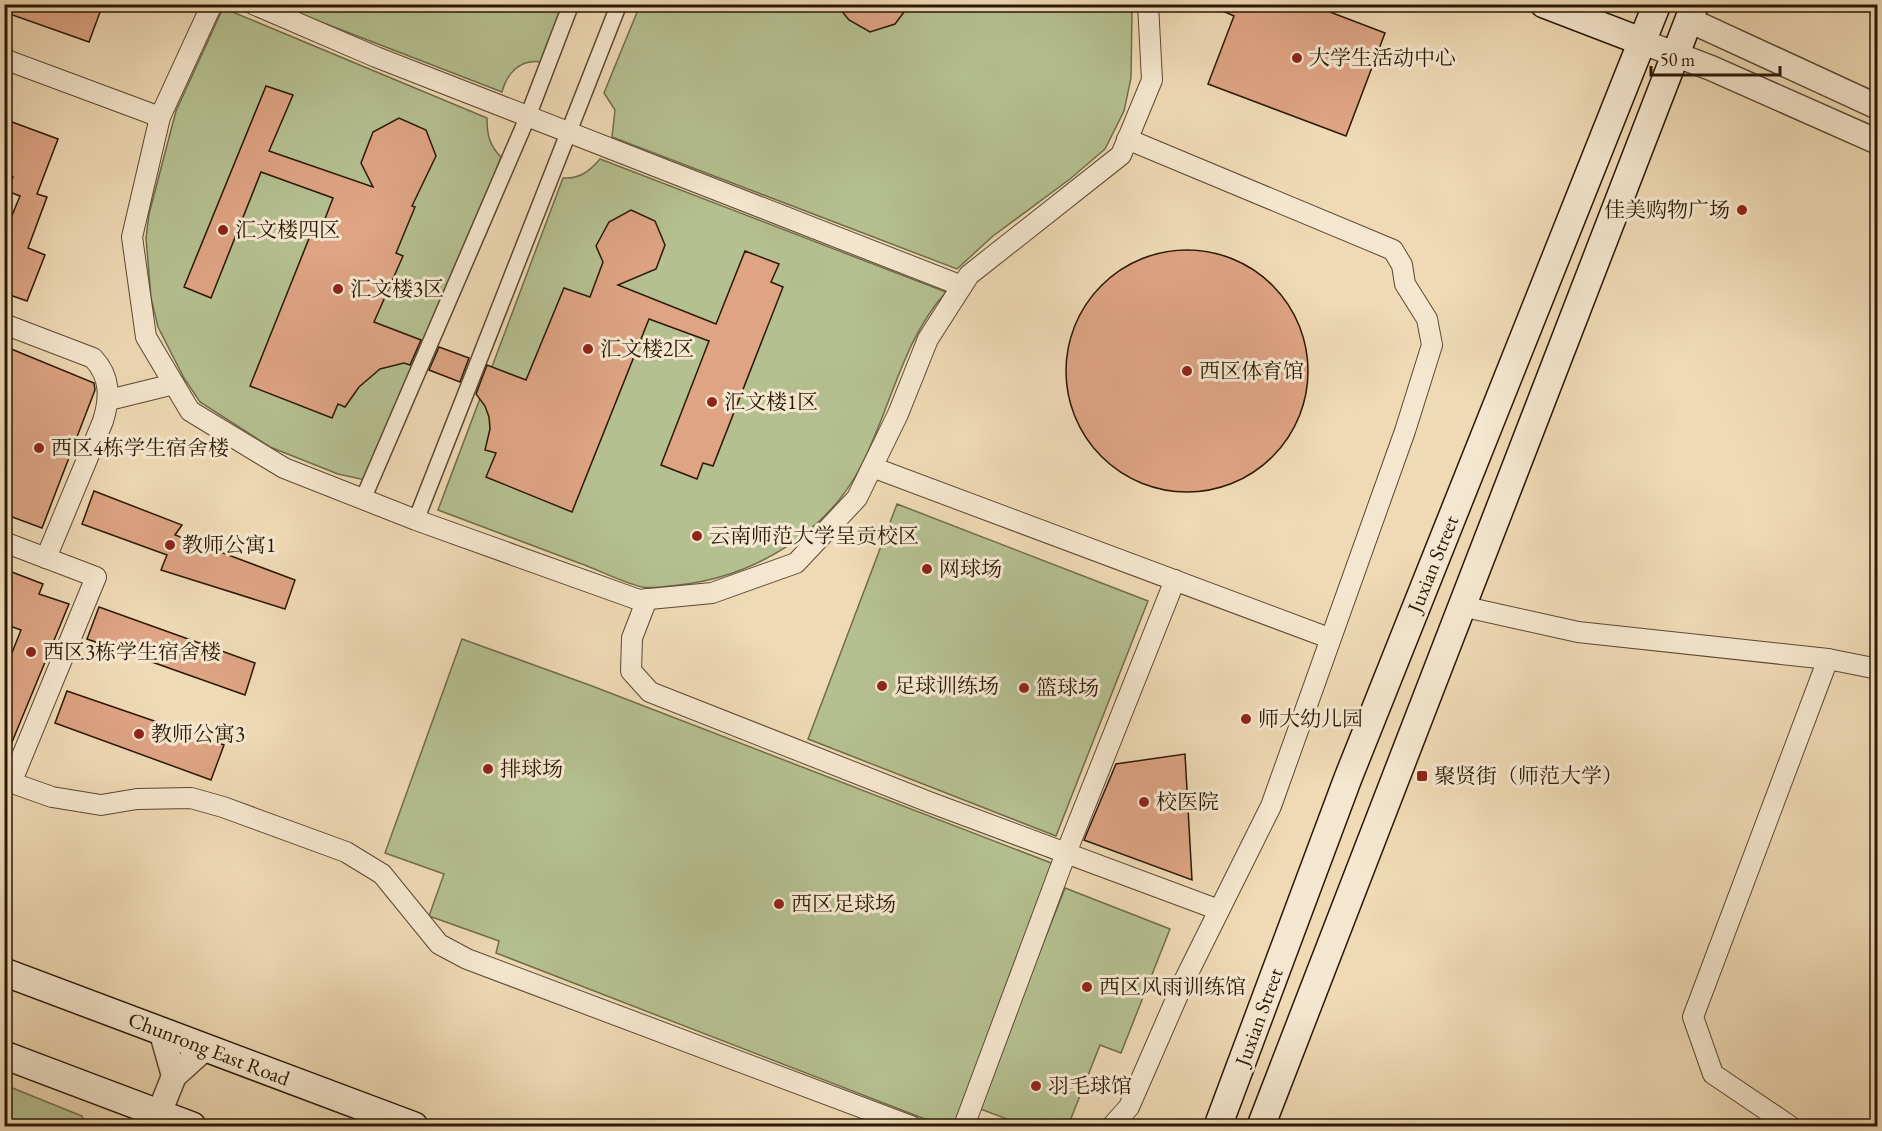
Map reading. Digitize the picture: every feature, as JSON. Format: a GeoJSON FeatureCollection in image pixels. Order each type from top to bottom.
{"type":"FeatureCollection","features":[{"type":"Feature","properties":{"kind":"main road"},"geometry":{"type":"LineString","coordinates":[[1544,4],[1642,42]]}},
{"type":"Feature","properties":{"kind":"main road"},"geometry":{"type":"LineString","coordinates":[[1653,5],[1692,12]]}},
{"type":"Feature","properties":{"kind":"main road","name":"Juxian Street"},"geometry":{"type":"LineString","coordinates":[[1218,1126],[1348,778],[1642,42],[1653,5]]}},
{"type":"Feature","properties":{"kind":"main road","name":"Juxian Street"},"geometry":{"type":"LineString","coordinates":[[1262,1126],[1692,12]]}},
{"type":"Feature","properties":{"kind":"main road","name":"Chunrong East Road"},"geometry":{"type":"LineString","coordinates":[[4,972],[414,1126]]}},
{"type":"Feature","properties":{"kind":"main road"},"geometry":{"type":"LineString","coordinates":[[4,1055],[157,1120],[192,1126]]}},
{"type":"Feature","properties":{"kind":"street"},"geometry":{"type":"LineString","coordinates":[[212,4],[160,117],[132,237],[146,337],[190,411],[284,468],[639,600],[712,593],[796,563],[857,498],[898,414],[928,339],[969,275],[1121,155],[1152,80],[1148,4]]}},
{"type":"Feature","properties":{"kind":"street"},"geometry":{"type":"LineString","coordinates":[[253,4],[528,116],[962,286]]}},
{"type":"Feature","properties":{"kind":"street"},"geometry":{"type":"LineString","coordinates":[[363,499],[528,116],[571,4]]}},
{"type":"Feature","properties":{"kind":"street"},"geometry":{"type":"LineString","coordinates":[[416,519],[619,4]]}},
{"type":"Feature","properties":{"kind":"street"},"geometry":{"type":"LineString","coordinates":[[1692,12],[1878,107]]}},
{"type":"Feature","properties":{"kind":"street"},"geometry":{"type":"LineString","coordinates":[[1642,42],[1676,54],[1878,142]]}},
{"type":"Feature","properties":{"kind":"street"},"geometry":{"type":"LineString","coordinates":[[4,59],[160,117]]}},
{"type":"Feature","properties":{"kind":"street"},"geometry":{"type":"LineString","coordinates":[[1112,1126],[1129,1107],[1175,1000],[1271,806],[1329,638],[1405,431],[1432,345],[1427,319],[1405,284],[1402,265],[1393,250],[1127,139]]}},
{"type":"Feature","properties":{"kind":"street"},"geometry":{"type":"LineString","coordinates":[[4,324],[93,358],[100,366],[108,384],[109,400],[46,558]]}},
{"type":"Feature","properties":{"kind":"street"},"geometry":{"type":"LineString","coordinates":[[109,400],[174,384]]}},
{"type":"Feature","properties":{"kind":"street"},"geometry":{"type":"LineString","coordinates":[[872,467],[1329,638]]}},
{"type":"Feature","properties":{"kind":"street"},"geometry":{"type":"LineString","coordinates":[[4,542],[96,577],[8,781],[52,797],[101,805],[137,799],[190,798],[223,807],[346,852],[382,874],[439,944],[466,959],[910,1126]]}},
{"type":"Feature","properties":{"kind":"street"},"geometry":{"type":"LineString","coordinates":[[964,1126],[1066,853],[1175,580]]}},
{"type":"Feature","properties":{"kind":"street"},"geometry":{"type":"LineString","coordinates":[[647,599],[632,638],[631,671],[650,692],[725,724],[1219,910]]}},
{"type":"Feature","properties":{"kind":"street"},"geometry":{"type":"LineString","coordinates":[[1461,606],[1578,632],[1828,659],[1878,669]]}},
{"type":"Feature","properties":{"kind":"street"},"geometry":{"type":"LineString","coordinates":[[1790,1126],[1713,1074],[1693,1017],[1828,659]]}},
{"type":"Feature","properties":{"kind":"street"},"geometry":{"type":"LineString","coordinates":[[160,1030],[174,1076]]}},
{"type":"Feature","properties":{"kind":"street"},"geometry":{"type":"LineString","coordinates":[[157,1120],[174,1076],[206,1047]]}},
{"type":"Feature","properties":{"kind":"green space"},"geometry":{"type":"Polygon","coordinates":[[[1128,4],[1132,13],[1131,78],[1124,111],[1105,149],[1070,179],[993,236],[957,269],[612,137],[615,110],[604,93],[640,5],[1128,4]]]}},
{"type":"Feature","properties":{"kind":"green space"},"geometry":{"type":"Polygon","coordinates":[[[277,5],[566,5],[541,62],[521,65],[511,73],[502,92],[277,5]]]}},
{"type":"Feature","properties":{"kind":"green space"},"geometry":{"type":"Polygon","coordinates":[[[223,8],[487,118],[490,139],[501,157],[374,482],[338,474],[270,447],[200,402],[184,378],[158,327],[151,298],[146,238],[149,214],[176,111],[223,8]]]}},
{"type":"Feature","properties":{"kind":"green space"},"geometry":{"type":"Polygon","coordinates":[[[600,159],[946,292],[918,332],[861,466],[829,512],[785,548],[734,572],[707,580],[679,585],[642,587],[438,510],[563,178],[583,174],[600,159]]]}},
{"type":"Feature","properties":{"kind":"green space","name":"篮球场"},"geometry":{"type":"Polygon","coordinates":[[[897,504],[1148,601],[1056,836],[808,739],[897,504]]]}},
{"type":"Feature","properties":{"kind":"green space","name":"西区足球场"},"geometry":{"type":"Polygon","coordinates":[[[462,639],[592,686],[1059,866],[957,1126],[943,1126],[496,953],[499,941],[429,916],[444,874],[385,853],[462,639]]]}},
{"type":"Feature","properties":{"kind":"green space","name":"西区风雨训练馆"},"geometry":{"type":"Polygon","coordinates":[[[1065,888],[1170,929],[1121,1053],[1100,1045],[1068,1126],[1025,1126],[978,1108],[1065,888]]]}},
{"type":"Feature","properties":{"kind":"green space"},"geometry":{"type":"Polygon","coordinates":[[[5,1085],[82,1116],[86,1126],[5,1126],[5,1085]]]}},
{"type":"Feature","properties":{"kind":"building"},"geometry":{"type":"Polygon","coordinates":[[[4,4],[103,4],[89,42],[4,12],[4,4]]]}},
{"type":"Feature","properties":{"kind":"building"},"geometry":{"type":"Polygon","coordinates":[[[836,4],[910,4],[895,24],[870,32],[849,20],[836,4]]]}},
{"type":"Feature","properties":{"kind":"building","name":"大学生活动中心"},"geometry":{"type":"Polygon","coordinates":[[[1207,4],[1309,4],[1385,33],[1346,136],[1208,84],[1234,16],[1207,4]]]}},
{"type":"Feature","properties":{"kind":"building","name":"汇文楼3区"},"geometry":{"type":"Polygon","coordinates":[[[266,86],[293,95],[269,151],[373,187],[361,163],[373,132],[399,118],[426,130],[436,156],[412,206],[415,207],[396,253],[403,256],[374,322],[421,340],[410,365],[404,363],[380,369],[359,387],[345,407],[338,404],[332,418],[250,386],[316,221],[323,224],[333,198],[261,172],[211,298],[184,287],[266,86]]]}},
{"type":"Feature","properties":{"kind":"building"},"geometry":{"type":"Polygon","coordinates":[[[4,119],[58,139],[37,194],[47,197],[28,248],[45,255],[27,301],[4,293],[4,235],[20,196],[7,191],[13,177],[4,174],[4,119]]]}},
{"type":"Feature","properties":{"kind":"building","name":"汇文楼2区"},"geometry":{"type":"Polygon","coordinates":[[[631,210],[655,221],[665,245],[656,269],[618,285],[716,324],[745,251],[779,264],[771,282],[783,287],[713,466],[703,463],[697,479],[661,465],[709,341],[649,319],[572,512],[486,477],[496,453],[485,450],[490,429],[489,417],[485,406],[476,394],[487,365],[526,380],[564,288],[590,297],[603,262],[596,246],[609,222],[631,210]]]}},
{"type":"Feature","properties":{"kind":"building","name":"西区体育馆"},"geometry":{"type":"Polygon","coordinates":[[[1175,250],[1199,250],[1222,255],[1244,264],[1273,285],[1288,304],[1299,325],[1306,347],[1308,371],[1306,395],[1299,417],[1288,438],[1273,457],[1244,478],[1222,487],[1199,492],[1175,492],[1152,487],[1130,478],[1110,465],[1093,448],[1080,428],[1071,406],[1066,383],[1066,359],[1071,336],[1080,314],[1093,294],[1110,277],[1130,264],[1152,255],[1175,250]]]}},
{"type":"Feature","properties":{"kind":"building","name":"西区4栋学生宿舍楼"},"geometry":{"type":"Polygon","coordinates":[[[4,346],[94,383],[95,390],[42,528],[4,514],[4,346]]]}},
{"type":"Feature","properties":{"kind":"building"},"geometry":{"type":"Polygon","coordinates":[[[439,347],[469,358],[460,382],[429,370],[439,347]]]}},
{"type":"Feature","properties":{"kind":"building","name":"教师公寓1"},"geometry":{"type":"Polygon","coordinates":[[[94,491],[182,525],[175,535],[295,580],[285,609],[161,570],[167,555],[82,524],[94,491]]]}},
{"type":"Feature","properties":{"kind":"building","name":"西区3栋学生宿舍楼"},"geometry":{"type":"Polygon","coordinates":[[[4,569],[43,584],[39,594],[69,604],[5,759],[4,673],[21,630],[4,624],[4,569]]]}},
{"type":"Feature","properties":{"kind":"building"},"geometry":{"type":"Polygon","coordinates":[[[99,607],[255,663],[245,695],[87,639],[99,607]]]}},
{"type":"Feature","properties":{"kind":"building","name":"教师公寓3"},"geometry":{"type":"Polygon","coordinates":[[[67,691],[224,745],[211,780],[55,723],[67,691]]]}},
{"type":"Feature","properties":{"kind":"building","name":"校医院"},"geometry":{"type":"Polygon","coordinates":[[[1185,754],[1192,880],[1084,840],[1116,764],[1185,754]]]}},
{"type":"Feature","properties":{"kind":"place","name":"大学生活动中心"},"geometry":{"type":"Point","coordinates":[1297,58]}},
{"type":"Feature","properties":{"kind":"place","name":"佳美购物广场"},"geometry":{"type":"Point","coordinates":[1742,210]}},
{"type":"Feature","properties":{"kind":"place","name":"汇文楼四区"},"geometry":{"type":"Point","coordinates":[223,230]}},
{"type":"Feature","properties":{"kind":"place","name":"汇文楼3区"},"geometry":{"type":"Point","coordinates":[338,289]}},
{"type":"Feature","properties":{"kind":"place","name":"汇文楼2区"},"geometry":{"type":"Point","coordinates":[588,349]}},
{"type":"Feature","properties":{"kind":"place","name":"西区体育馆"},"geometry":{"type":"Point","coordinates":[1187,371]}},
{"type":"Feature","properties":{"kind":"place","name":"汇文楼1区"},"geometry":{"type":"Point","coordinates":[712,402]}},
{"type":"Feature","properties":{"kind":"place","name":"西区4栋学生宿舍楼"},"geometry":{"type":"Point","coordinates":[39,448]}},
{"type":"Feature","properties":{"kind":"place","name":"云南师范大学呈贡校区"},"geometry":{"type":"Point","coordinates":[697,536]}},
{"type":"Feature","properties":{"kind":"place","name":"教师公寓1"},"geometry":{"type":"Point","coordinates":[170,545]}},
{"type":"Feature","properties":{"kind":"place","name":"网球场"},"geometry":{"type":"Point","coordinates":[927,569]}},
{"type":"Feature","properties":{"kind":"place","name":"西区3栋学生宿舍楼"},"geometry":{"type":"Point","coordinates":[31,652]}},
{"type":"Feature","properties":{"kind":"place","name":"足球训练场"},"geometry":{"type":"Point","coordinates":[882,686]}},
{"type":"Feature","properties":{"kind":"place","name":"篮球场"},"geometry":{"type":"Point","coordinates":[1024,688]}},
{"type":"Feature","properties":{"kind":"place","name":"师大幼儿园"},"geometry":{"type":"Point","coordinates":[1246,719]}},
{"type":"Feature","properties":{"kind":"place","name":"教师公寓3"},"geometry":{"type":"Point","coordinates":[139,734]}},
{"type":"Feature","properties":{"kind":"place","name":"排球场"},"geometry":{"type":"Point","coordinates":[488,769]}},
{"type":"Feature","properties":{"kind":"place","name":"聚贤街（师范大学）"},"geometry":{"type":"Point","coordinates":[1422,776]}},
{"type":"Feature","properties":{"kind":"place","name":"校医院"},"geometry":{"type":"Point","coordinates":[1144,802]}},
{"type":"Feature","properties":{"kind":"place","name":"西区足球场"},"geometry":{"type":"Point","coordinates":[779,904]}},
{"type":"Feature","properties":{"kind":"place","name":"西区风雨训练馆"},"geometry":{"type":"Point","coordinates":[1087,987]}},
{"type":"Feature","properties":{"kind":"place","name":"羽毛球馆"},"geometry":{"type":"Point","coordinates":[1036,1086]}}]}
